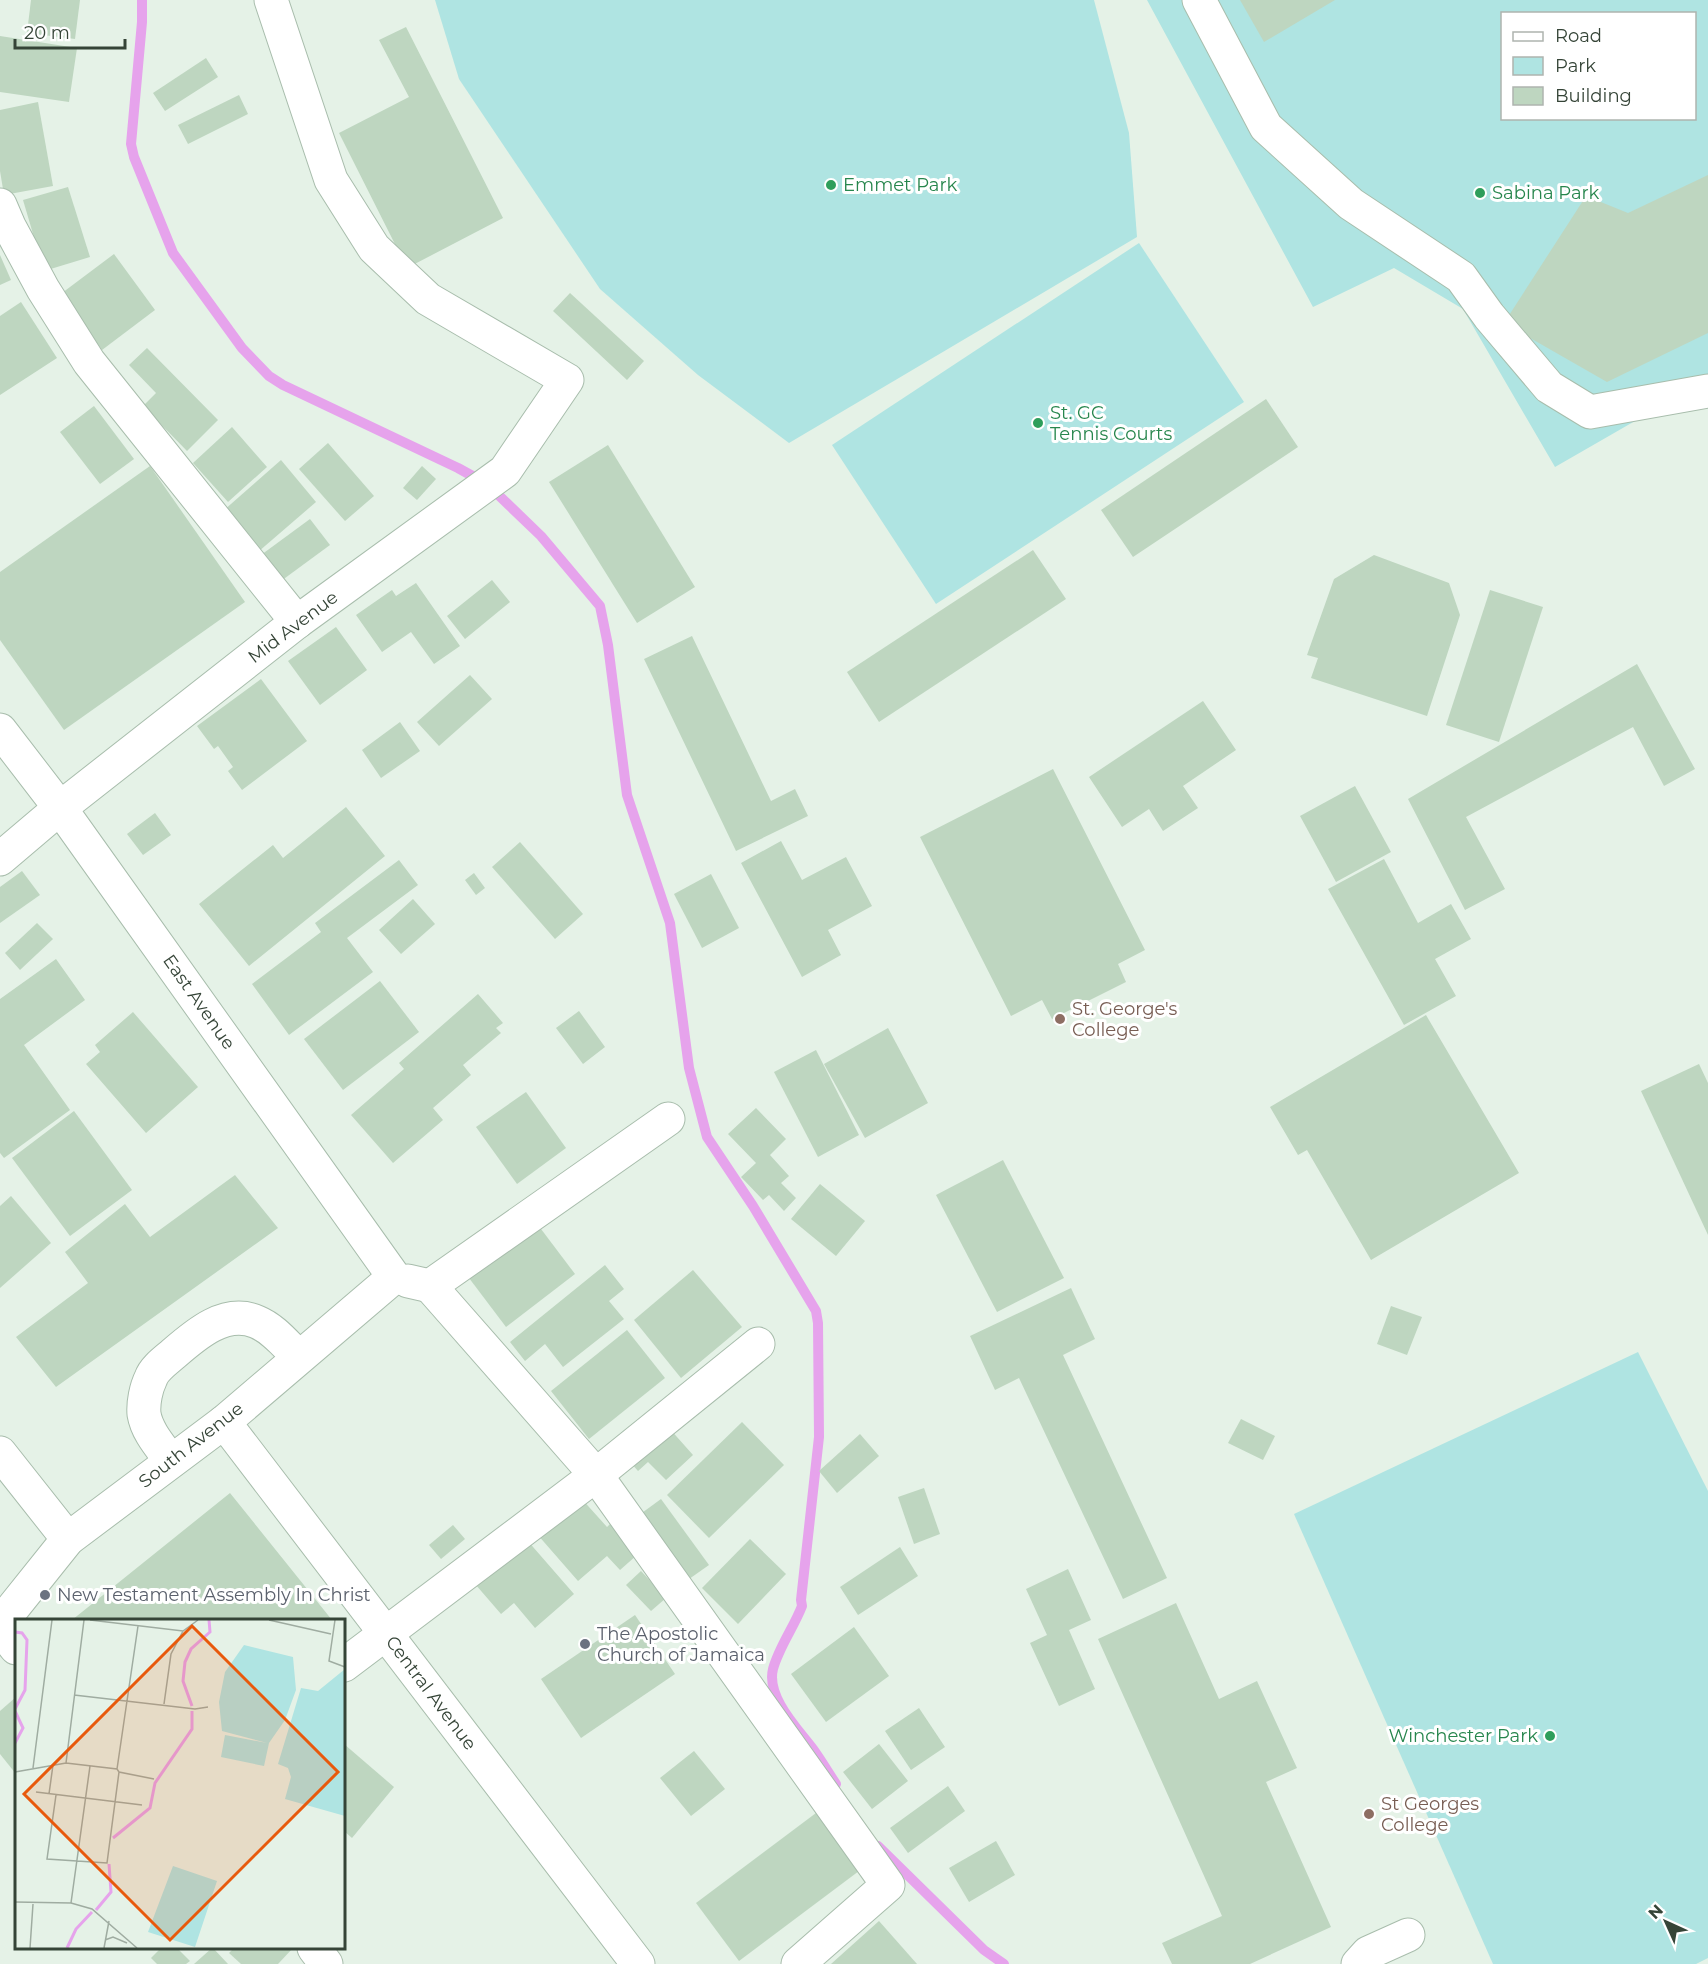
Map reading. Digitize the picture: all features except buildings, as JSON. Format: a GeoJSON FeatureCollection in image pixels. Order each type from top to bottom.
{"type":"FeatureCollection","features":[{"type":"Feature","properties":{"kind":"street","name":"Mid Avenue"},"geometry":{"type":"LineString","coordinates":[[0,859],[60,808],[297,622],[505,471],[567,380],[428,299],[374,248],[332,180],[271,0]]}},
{"type":"Feature","properties":{"kind":"street"},"geometry":{"type":"LineString","coordinates":[[1199,0],[1266,127],[1351,204],[1461,277],[1489,316],[1549,387],[1590,412],[1708,392]]}},
{"type":"Feature","properties":{"kind":"street"},"geometry":{"type":"LineString","coordinates":[[0,205],[43,289],[88,362],[297,622]]}},
{"type":"Feature","properties":{"kind":"street","name":"East Avenue"},"geometry":{"type":"LineString","coordinates":[[0,730],[60,808],[394,1277]]}},
{"type":"Feature","properties":{"kind":"street"},"geometry":{"type":"LineString","coordinates":[[430,1286],[668,1119]]}},
{"type":"Feature","properties":{"kind":"street"},"geometry":{"type":"LineString","coordinates":[[394,1277],[430,1286],[596,1475],[888,1885],[798,1964]]}},
{"type":"Feature","properties":{"kind":"street","name":"South Avenue"},"geometry":{"type":"LineString","coordinates":[[0,1626],[68,1539],[224,1422],[394,1277]]}},
{"type":"Feature","properties":{"kind":"street"},"geometry":{"type":"LineString","coordinates":[[171,1461],[148,1428],[144,1413],[145,1396],[151,1376],[196,1334],[219,1322],[239,1318],[256,1321],[272,1330],[299,1357]]}},
{"type":"Feature","properties":{"kind":"street"},"geometry":{"type":"LineString","coordinates":[[345,1664],[596,1475],[758,1344]]}},
{"type":"Feature","properties":{"kind":"street","name":"Central Avenue"},"geometry":{"type":"LineString","coordinates":[[224,1422],[638,1964]]}},
{"type":"Feature","properties":{"kind":"street"},"geometry":{"type":"LineString","coordinates":[[0,1453],[68,1539]]}},
{"type":"Feature","properties":{"kind":"street"},"geometry":{"type":"LineString","coordinates":[[0,1626],[15,1647]]}},
{"type":"Feature","properties":{"kind":"street"},"geometry":{"type":"LineString","coordinates":[[1358,1964],[1368,1953],[1408,1935]]}},
{"type":"Feature","properties":{"kind":"street"},"geometry":{"type":"LineString","coordinates":[[315,1949],[326,1964]]}},
{"type":"Feature","properties":{"kind":"green space","name":"Emmet Park"},"geometry":{"type":"Polygon","coordinates":[[[435,0],[1094,0],[1129,133],[1137,237],[789,443],[698,375],[600,289],[459,79],[435,0]]]}},
{"type":"Feature","properties":{"kind":"green space","name":"Sabina Park"},"geometry":{"type":"Polygon","coordinates":[[[1147,0],[1708,0],[1708,379],[1555,467],[1463,309],[1394,268],[1313,307],[1147,0]]]}},
{"type":"Feature","properties":{"kind":"green space","name":"St. GC Tennis Courts"},"geometry":{"type":"Polygon","coordinates":[[[1139,243],[1244,402],[936,604],[832,445],[1139,243]]]}},
{"type":"Feature","properties":{"kind":"green space","name":"Winchester Park"},"geometry":{"type":"Polygon","coordinates":[[[1638,1352],[1708,1491],[1708,1958],[1696,1964],[1493,1964],[1294,1514],[1638,1352]]]}},
{"type":"Feature","properties":{"kind":"waterway"},"geometry":{"type":"LineString","coordinates":[[142,0],[131,144],[134,157],[173,253],[242,348],[269,376],[283,385],[487,484],[541,536],[600,606],[608,645],[627,795],[670,923],[689,1068],[707,1137],[753,1206],[816,1311],[819,1437],[802,1606],[776,1661],[772,1680],[774,1690],[785,1712],[836,1784]]}},
{"type":"Feature","properties":{"kind":"waterway"},"geometry":{"type":"LineString","coordinates":[[878,1846],[984,1950],[1004,1964]]}},
{"type":"Feature","properties":{"kind":"place","name":"Emmet Park"},"geometry":{"type":"Point","coordinates":[831,185]}},
{"type":"Feature","properties":{"kind":"place","name":"Sabina Park"},"geometry":{"type":"Point","coordinates":[1480,193]}},
{"type":"Feature","properties":{"kind":"place","name":"St. GC Tennis Courts"},"geometry":{"type":"Point","coordinates":[1038,423]}},
{"type":"Feature","properties":{"kind":"place","name":"St. George's College"},"geometry":{"type":"Point","coordinates":[1060,1019]}},
{"type":"Feature","properties":{"kind":"place","name":"New Testament Assembly In Christ"},"geometry":{"type":"Point","coordinates":[45,1595]}},
{"type":"Feature","properties":{"kind":"place","name":"The Apostolic Church of Jamaica"},"geometry":{"type":"Point","coordinates":[585,1644]}},
{"type":"Feature","properties":{"kind":"place","name":"Winchester Park"},"geometry":{"type":"Point","coordinates":[1550,1736]}},
{"type":"Feature","properties":{"kind":"place","name":"St Georges College"},"geometry":{"type":"Point","coordinates":[1369,1814]}}]}
